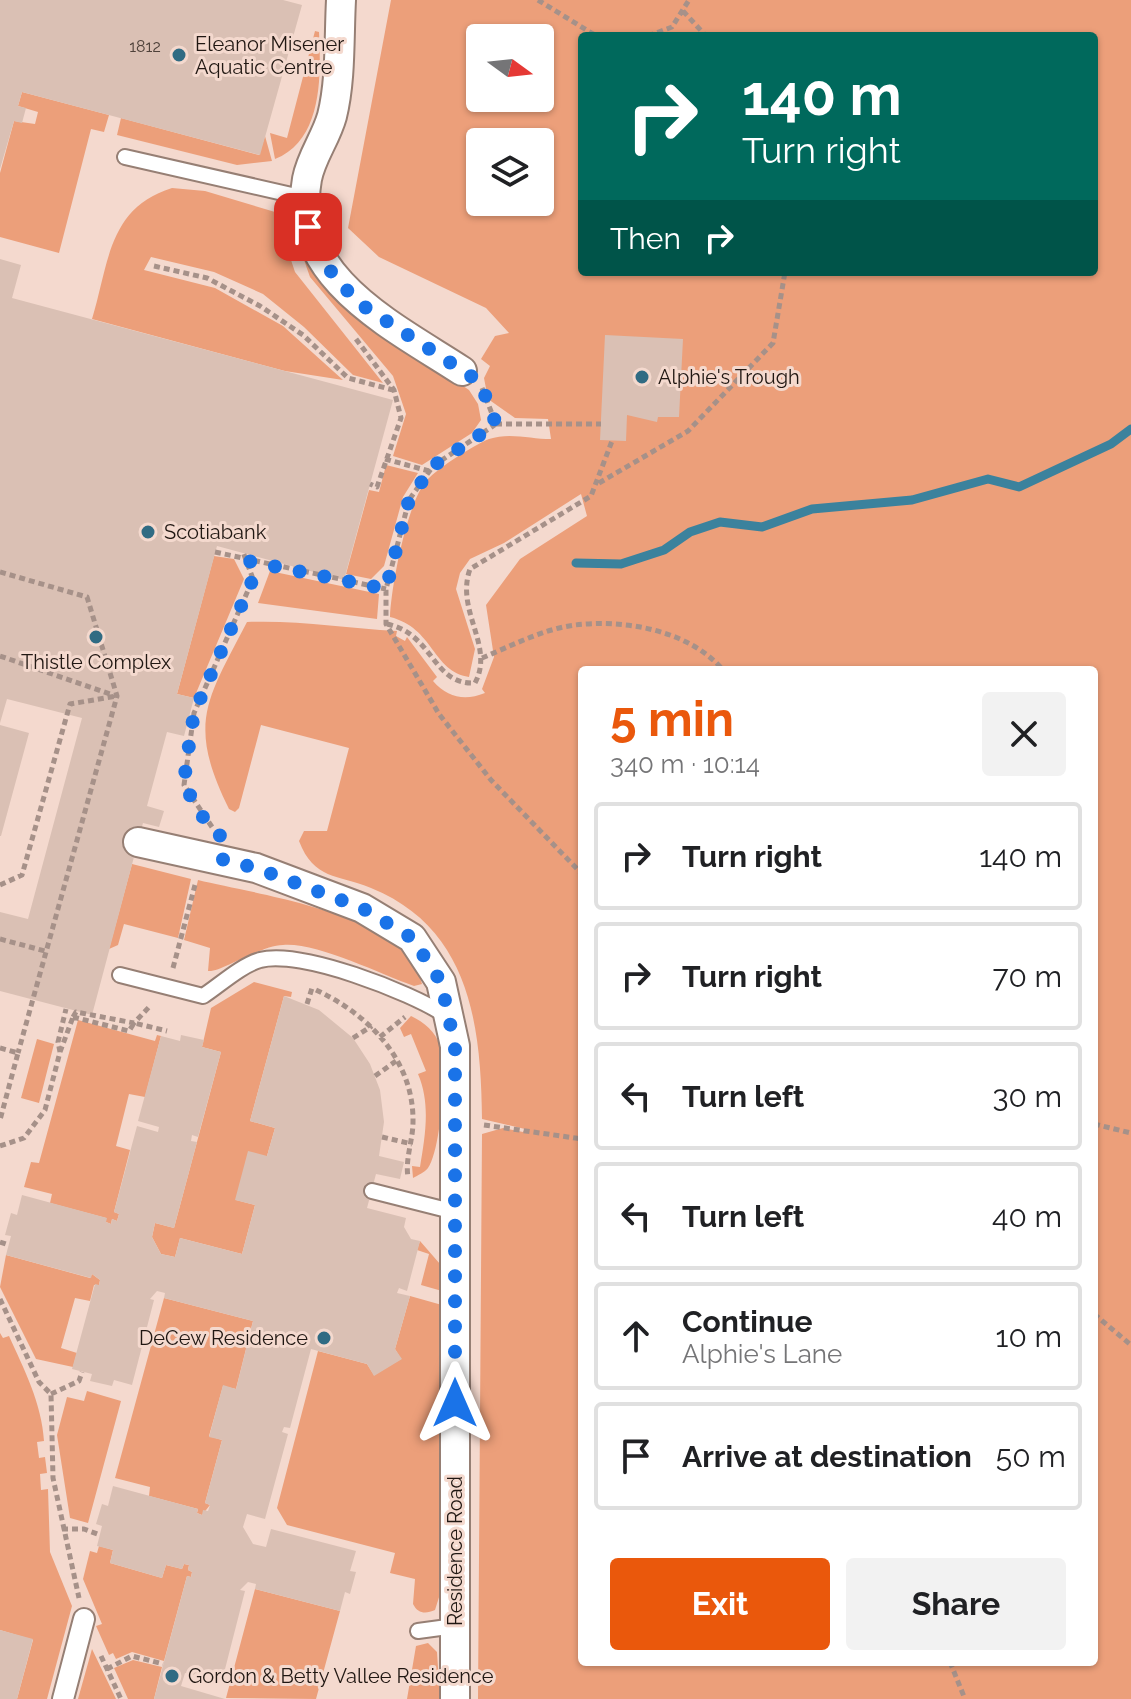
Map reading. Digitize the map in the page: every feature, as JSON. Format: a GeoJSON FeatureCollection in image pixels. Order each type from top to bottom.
{"type":"FeatureCollection","features":[{"type":"Feature","properties":{"kind":"street"},"geometry":{"type":"LineString","coordinates":[[341,0],[332,117],[308,176],[305,198],[308,227],[323,262],[357,302],[462,371]]}},
{"type":"Feature","properties":{"kind":"street","name":"Residence Road"},"geometry":{"type":"LineString","coordinates":[[138,842],[256,868],[362,908],[412,938],[441,982],[455,1046],[455,1699]]}},
{"type":"Feature","properties":{"kind":"street"},"geometry":{"type":"LineString","coordinates":[[63,1699],[84,1619]]}},
{"type":"Feature","properties":{"kind":"lane"},"geometry":{"type":"LineString","coordinates":[[125,157],[305,198]]}},
{"type":"Feature","properties":{"kind":"lane"},"geometry":{"type":"LineString","coordinates":[[120,975],[203,996],[256,961],[280,956],[316,963],[425,1002],[449,1017]]}},
{"type":"Feature","properties":{"kind":"lane"},"geometry":{"type":"LineString","coordinates":[[372,1191],[455,1212]]}},
{"type":"Feature","properties":{"kind":"lane"},"geometry":{"type":"LineString","coordinates":[[418,1631],[455,1626]]}},
{"type":"Feature","properties":{"kind":"path"},"geometry":{"type":"LineString","coordinates":[[538,0],[590,32]]}},
{"type":"Feature","properties":{"kind":"path"},"geometry":{"type":"LineString","coordinates":[[659,32],[672,27],[689,0]]}},
{"type":"Feature","properties":{"kind":"path"},"geometry":{"type":"LineString","coordinates":[[683,11],[702,32]]}},
{"type":"Feature","properties":{"kind":"path"},"geometry":{"type":"LineString","coordinates":[[154,266],[207,278],[260,306],[303,335],[348,378],[394,390]]}},
{"type":"Feature","properties":{"kind":"path"},"geometry":{"type":"LineString","coordinates":[[598,484],[688,431],[773,343],[784,276]]}},
{"type":"Feature","properties":{"kind":"path"},"geometry":{"type":"LineString","coordinates":[[355,337],[394,390],[401,418],[377,487],[370,484]]}},
{"type":"Feature","properties":{"kind":"path"},"geometry":{"type":"LineString","coordinates":[[462,371],[480,382],[496,424]]}},
{"type":"Feature","properties":{"kind":"path"},"geometry":{"type":"LineString","coordinates":[[578,870],[491,780],[439,714],[386,624],[386,589],[409,500],[429,471],[496,424],[601,424]]}},
{"type":"Feature","properties":{"kind":"path"},"geometry":{"type":"LineString","coordinates":[[386,624],[403,627],[416,636],[449,677],[462,684],[475,683],[481,671],[482,658],[468,615],[464,585],[470,569],[591,496],[612,441]]}},
{"type":"Feature","properties":{"kind":"path"},"geometry":{"type":"LineString","coordinates":[[385,459],[429,471]]}},
{"type":"Feature","properties":{"kind":"path"},"geometry":{"type":"LineString","coordinates":[[215,552],[386,589]]}},
{"type":"Feature","properties":{"kind":"path"},"geometry":{"type":"LineString","coordinates":[[223,860],[223,839],[203,817],[184,785],[194,713],[253,579],[243,552]]}},
{"type":"Feature","properties":{"kind":"path"},"geometry":{"type":"LineString","coordinates":[[0,572],[87,597],[117,696],[0,1120]]}},
{"type":"Feature","properties":{"kind":"path"},"geometry":{"type":"LineString","coordinates":[[482,658],[540,634],[575,625],[633,626],[680,637],[718,666]]}},
{"type":"Feature","properties":{"kind":"path"},"geometry":{"type":"LineString","coordinates":[[0,656],[117,696]]}},
{"type":"Feature","properties":{"kind":"path"},"geometry":{"type":"LineString","coordinates":[[0,885],[22,875],[70,704],[117,696]]}},
{"type":"Feature","properties":{"kind":"path"},"geometry":{"type":"LineString","coordinates":[[181,938],[196,879]]}},
{"type":"Feature","properties":{"kind":"path"},"geometry":{"type":"LineString","coordinates":[[0,939],[45,951]]}},
{"type":"Feature","properties":{"kind":"path"},"geometry":{"type":"LineString","coordinates":[[298,985],[345,1003],[372,1026],[396,1061],[411,1096],[412,1144],[408,1179]]}},
{"type":"Feature","properties":{"kind":"path"},"geometry":{"type":"LineString","coordinates":[[307,1004],[312,988]]}},
{"type":"Feature","properties":{"kind":"path"},"geometry":{"type":"LineString","coordinates":[[60,1052],[58,1042],[66,1009]]}},
{"type":"Feature","properties":{"kind":"path"},"geometry":{"type":"LineString","coordinates":[[63,1021],[74,1016],[91,1016]]}},
{"type":"Feature","properties":{"kind":"path"},"geometry":{"type":"LineString","coordinates":[[74,1016],[129,1031],[134,1023],[167,1031]]}},
{"type":"Feature","properties":{"kind":"path"},"geometry":{"type":"LineString","coordinates":[[0,1146],[24,1138],[45,1110],[60,1052],[74,1016]]}},
{"type":"Feature","properties":{"kind":"path"},"geometry":{"type":"LineString","coordinates":[[353,1038],[372,1026]]}},
{"type":"Feature","properties":{"kind":"path"},"geometry":{"type":"LineString","coordinates":[[380,1037],[394,1028]]}},
{"type":"Feature","properties":{"kind":"path"},"geometry":{"type":"LineString","coordinates":[[0,1048],[18,1053]]}},
{"type":"Feature","properties":{"kind":"path"},"geometry":{"type":"LineString","coordinates":[[375,1076],[396,1061]]}},
{"type":"Feature","properties":{"kind":"path"},"geometry":{"type":"LineString","coordinates":[[455,1121],[578,1138]]}},
{"type":"Feature","properties":{"kind":"path"},"geometry":{"type":"LineString","coordinates":[[1098,1125],[1131,1133]]}},
{"type":"Feature","properties":{"kind":"path"},"geometry":{"type":"LineString","coordinates":[[382,1137],[412,1144]]}},
{"type":"Feature","properties":{"kind":"path"},"geometry":{"type":"LineString","coordinates":[[0,1242],[9,1245]]}},
{"type":"Feature","properties":{"kind":"path"},"geometry":{"type":"LineString","coordinates":[[0,1299],[39,1382],[51,1394],[53,1478],[62,1529],[84,1619],[121,1699]]}},
{"type":"Feature","properties":{"kind":"path"},"geometry":{"type":"LineString","coordinates":[[1098,1317],[1131,1345]]}},
{"type":"Feature","properties":{"kind":"path"},"geometry":{"type":"LineString","coordinates":[[51,1394],[79,1381],[82,1372]]}},
{"type":"Feature","properties":{"kind":"path"},"geometry":{"type":"LineString","coordinates":[[62,1529],[84,1529],[100,1535]]}},
{"type":"Feature","properties":{"kind":"path"},"geometry":{"type":"LineString","coordinates":[[107,1669],[132,1656],[163,1664]]}},
{"type":"Feature","properties":{"kind":"path"},"geometry":{"type":"LineString","coordinates":[[952,1666],[965,1699]]}},
{"type":"Feature","properties":{"kind":"shaded area"},"geometry":{"type":"Polygon","coordinates":[[[391,0],[1131,0],[1131,1699],[478,1699],[482,1134],[503,1128],[523,1132],[525,1129],[482,1119],[473,1015],[463,983],[449,954],[430,928],[404,906],[371,888],[319,869],[305,854],[299,841],[304,831],[327,831],[349,748],[261,725],[239,808],[235,812],[229,809],[216,780],[205,733],[212,693],[247,622],[397,631],[396,636],[405,641],[407,637],[437,677],[433,681],[445,691],[464,697],[485,693],[482,689],[494,657],[486,605],[520,559],[587,516],[581,494],[504,543],[470,559],[460,573],[456,589],[475,649],[469,677],[447,667],[416,630],[390,617],[393,586],[407,525],[427,480],[456,457],[489,439],[512,436],[551,439],[548,419],[515,418],[488,399],[484,378],[490,366],[481,359],[495,336],[509,333],[486,308],[379,257],[348,228],[391,0]]]}},
{"type":"Feature","properties":{"kind":"shaded area"},"geometry":{"type":"Polygon","coordinates":[[[315,31],[319,32],[320,67],[311,122],[291,150],[275,159],[270,133],[287,138],[315,31]]]}},
{"type":"Feature","properties":{"kind":"shaded area"},"geometry":{"type":"Polygon","coordinates":[[[22,92],[109,115],[104,132],[91,129],[59,253],[0,237],[0,173],[14,121],[35,124],[38,112],[18,106],[22,92]]]}},
{"type":"Feature","properties":{"kind":"shaded area"},"geometry":{"type":"Polygon","coordinates":[[[121,118],[259,155],[265,136],[272,161],[237,165],[117,135],[121,118]]]}},
{"type":"Feature","properties":{"kind":"shaded area"},"geometry":{"type":"Polygon","coordinates":[[[172,188],[205,191],[275,212],[295,272],[383,383],[353,375],[304,327],[263,294],[214,272],[151,257],[144,270],[215,288],[283,326],[343,380],[285,371],[92,319],[108,258],[123,223],[151,197],[172,188]]]}},
{"type":"Feature","properties":{"kind":"shaded area"},"geometry":{"type":"Polygon","coordinates":[[[297,240],[325,288],[343,305],[469,390],[478,404],[481,420],[472,433],[422,465],[393,456],[406,414],[393,376],[310,277],[297,240]]]}},
{"type":"Feature","properties":{"kind":"shaded area"},"geometry":{"type":"Polygon","coordinates":[[[386,465],[418,473],[403,497],[384,566],[371,579],[346,574],[369,490],[379,492],[386,465]]]}},
{"type":"Feature","properties":{"kind":"shaded area"},"geometry":{"type":"Polygon","coordinates":[[[214,556],[234,559],[244,579],[194,698],[177,694],[214,556]]]}},
{"type":"Feature","properties":{"kind":"shaded area"},"geometry":{"type":"Polygon","coordinates":[[[270,571],[379,594],[377,619],[258,603],[270,571]]]}},
{"type":"Feature","properties":{"kind":"shaded area"},"geometry":{"type":"Polygon","coordinates":[[[132,864],[191,879],[178,938],[124,924],[118,945],[109,949],[132,864]]]}},
{"type":"Feature","properties":{"kind":"shaded area"},"geometry":{"type":"Polygon","coordinates":[[[198,880],[291,901],[360,924],[389,940],[410,960],[422,984],[414,986],[330,953],[297,945],[273,946],[208,971],[210,948],[184,940],[198,880]]]}},
{"type":"Feature","properties":{"kind":"shaded area"},"geometry":{"type":"Polygon","coordinates":[[[254,982],[292,992],[291,997],[284,996],[250,1121],[275,1128],[267,1156],[236,1200],[255,1205],[242,1254],[180,1238],[175,1257],[161,1254],[152,1237],[155,1223],[174,1228],[221,1052],[202,1047],[211,1008],[254,982]]]}},
{"type":"Feature","properties":{"kind":"shaded area"},"geometry":{"type":"Polygon","coordinates":[[[411,1016],[425,1024],[436,1036],[443,1071],[442,1108],[433,1158],[426,1170],[413,1178],[412,1166],[420,1167],[426,1120],[418,1074],[426,1071],[411,1034],[404,1037],[400,1028],[411,1016]]]}},
{"type":"Feature","properties":{"kind":"shaded area"},"geometry":{"type":"Polygon","coordinates":[[[78,1020],[155,1041],[157,1035],[161,1036],[145,1097],[129,1094],[116,1146],[130,1150],[114,1212],[119,1214],[117,1221],[112,1219],[111,1224],[106,1222],[106,1218],[50,1203],[52,1194],[24,1187],[31,1162],[39,1163],[78,1020]]]}},
{"type":"Feature","properties":{"kind":"shaded area"},"geometry":{"type":"Polygon","coordinates":[[[37,1039],[54,1044],[39,1103],[21,1098],[37,1039]]]}},
{"type":"Feature","properties":{"kind":"shaded area"},"geometry":{"type":"Polygon","coordinates":[[[420,1241],[440,1264],[442,1291],[421,1285],[429,1254],[417,1250],[420,1241]]]}},
{"type":"Feature","properties":{"kind":"shaded area"},"geometry":{"type":"Polygon","coordinates":[[[6,1255],[90,1278],[92,1274],[100,1280],[99,1285],[94,1285],[90,1301],[75,1298],[61,1348],[77,1353],[73,1367],[36,1359],[0,1287],[6,1255]]]}},
{"type":"Feature","properties":{"kind":"shaded area"},"geometry":{"type":"Polygon","coordinates":[[[410,1296],[442,1305],[440,1594],[435,1610],[425,1612],[417,1610],[413,1604],[415,1579],[390,1573],[395,1553],[287,1525],[277,1508],[318,1351],[367,1364],[374,1375],[401,1359],[395,1349],[410,1296]]]}},
{"type":"Feature","properties":{"kind":"shaded area"},"geometry":{"type":"Polygon","coordinates":[[[164,1298],[253,1321],[236,1389],[223,1386],[209,1436],[222,1440],[205,1503],[210,1505],[202,1515],[197,1513],[198,1509],[149,1496],[150,1487],[115,1478],[164,1298]]]}},
{"type":"Feature","properties":{"kind":"shaded area"},"geometry":{"type":"Polygon","coordinates":[[[0,1333],[3,1338],[9,1336],[40,1414],[44,1441],[37,1442],[39,1458],[45,1457],[47,1473],[40,1474],[41,1490],[48,1489],[50,1552],[72,1606],[47,1699],[17,1699],[33,1640],[0,1630],[0,1333]]]}},
{"type":"Feature","properties":{"kind":"shaded area"},"geometry":{"type":"Polygon","coordinates":[[[87,1391],[121,1401],[88,1523],[70,1518],[57,1435],[67,1397],[84,1401],[87,1391]]]}},
{"type":"Feature","properties":{"kind":"shaded area"},"geometry":{"type":"Polygon","coordinates":[[[99,1546],[113,1550],[110,1563],[162,1578],[166,1565],[182,1569],[184,1564],[189,1565],[191,1577],[187,1576],[164,1661],[132,1652],[116,1659],[113,1653],[109,1655],[96,1626],[102,1624],[83,1579],[90,1551],[97,1553],[99,1546]]]}},
{"type":"Feature","properties":{"kind":"shaded area"},"geometry":{"type":"Polygon","coordinates":[[[255,1589],[340,1611],[316,1699],[226,1698],[255,1589]]]}},
{"type":"Feature","properties":{"kind":"shaded area"},"geometry":{"type":"Polygon","coordinates":[[[428,1643],[437,1652],[440,1699],[407,1699],[416,1646],[428,1643]]]}},
{"type":"Feature","properties":{"kind":"shaded area"},"geometry":{"type":"Polygon","coordinates":[[[92,1649],[116,1699],[78,1699],[92,1649]]]}},
{"type":"Feature","properties":{"kind":"shaded area"},"geometry":{"type":"Polygon","coordinates":[[[133,1660],[162,1667],[154,1699],[128,1699],[114,1668],[133,1660]]]}},
{"type":"Feature","properties":{"kind":"building"},"geometry":{"type":"Polygon","coordinates":[[[0,0],[283,0],[302,5],[260,155],[22,92],[18,106],[26,108],[22,123],[14,121],[0,169],[0,0]]]}},
{"type":"Feature","properties":{"kind":"building","name":"Thistle Complex"},"geometry":{"type":"Polygon","coordinates":[[[0,259],[21,265],[12,298],[393,400],[344,580],[217,546],[177,694],[194,698],[184,736],[167,732],[147,806],[164,811],[159,827],[143,823],[92,1015],[0,991],[0,912],[28,919],[82,718],[7,699],[0,723],[0,259]]]}},
{"type":"Feature","properties":{"kind":"building","name":"Alphie's Trough"},"geometry":{"type":"Polygon","coordinates":[[[605,335],[683,339],[679,417],[658,417],[657,422],[627,415],[626,441],[600,440],[605,335]]]}},
{"type":"Feature","properties":{"kind":"building"},"geometry":{"type":"Polygon","coordinates":[[[0,725],[29,733],[1,836],[0,836],[0,725]]]}},
{"type":"Feature","properties":{"kind":"building","name":"DeCew Residence"},"geometry":{"type":"Polygon","coordinates":[[[284,996],[319,1010],[353,1038],[370,1064],[380,1090],[384,1122],[379,1156],[404,1162],[400,1179],[376,1174],[367,1208],[406,1218],[404,1227],[411,1239],[420,1241],[407,1291],[399,1288],[397,1293],[410,1296],[395,1349],[402,1359],[374,1376],[367,1364],[311,1349],[290,1428],[284,1427],[282,1432],[288,1434],[265,1519],[247,1514],[243,1527],[253,1544],[266,1547],[271,1529],[356,1551],[350,1571],[356,1572],[350,1594],[345,1592],[340,1611],[255,1589],[256,1584],[248,1582],[240,1590],[245,1591],[223,1677],[204,1672],[203,1677],[185,1673],[181,1686],[225,1699],[154,1699],[187,1576],[191,1577],[192,1572],[188,1570],[189,1565],[184,1564],[182,1569],[166,1565],[162,1578],[110,1563],[113,1550],[97,1546],[102,1526],[96,1524],[102,1504],[108,1506],[113,1486],[198,1509],[197,1513],[202,1515],[203,1510],[208,1511],[210,1505],[205,1503],[222,1440],[209,1437],[223,1385],[236,1389],[253,1321],[164,1298],[165,1293],[157,1291],[150,1299],[154,1300],[132,1385],[114,1380],[112,1386],[90,1381],[92,1374],[72,1369],[95,1284],[99,1285],[100,1280],[92,1274],[91,1278],[6,1255],[11,1236],[5,1235],[11,1213],[17,1215],[22,1195],[107,1218],[106,1222],[111,1224],[112,1219],[117,1221],[119,1214],[114,1212],[137,1126],[158,1132],[159,1127],[138,1121],[161,1036],[180,1041],[181,1035],[204,1040],[202,1047],[221,1052],[198,1137],[192,1135],[191,1141],[197,1142],[174,1228],[155,1223],[152,1237],[161,1254],[175,1257],[180,1238],[242,1254],[255,1205],[235,1200],[248,1151],[267,1156],[275,1128],[250,1121],[284,996]]]}},
{"type":"Feature","properties":{"kind":"building"},"geometry":{"type":"Polygon","coordinates":[[[0,1630],[33,1639],[17,1699],[0,1699],[0,1630]]]}},
{"type":"Feature","properties":{"kind":"waterway"},"geometry":{"type":"LineString","coordinates":[[576,563],[621,564],[664,550],[690,532],[720,522],[762,527],[812,509],[912,500],[988,479],[1019,487],[1111,444],[1131,429]]}},
{"type":"Feature","properties":{"kind":"place","name":"Eleanor Misener Aquatic Centre"},"geometry":{"type":"Point","coordinates":[179,55]}},
{"type":"Feature","properties":{"kind":"place","name":"Alphie's Trough"},"geometry":{"type":"Point","coordinates":[642,377]}},
{"type":"Feature","properties":{"kind":"place","name":"Scotiabank"},"geometry":{"type":"Point","coordinates":[148,532]}},
{"type":"Feature","properties":{"kind":"place","name":"Thistle Complex"},"geometry":{"type":"Point","coordinates":[96,637]}},
{"type":"Feature","properties":{"kind":"place","name":"DeCew Residence"},"geometry":{"type":"Point","coordinates":[324,1338]}},
{"type":"Feature","properties":{"kind":"place","name":"Gordon & Betty Vallee Residence"},"geometry":{"type":"Point","coordinates":[172,1676]}},
{"type":"Feature","properties":{"kind":"route"},"geometry":{"type":"LineString","coordinates":[[308,227],[323,262],[357,302],[480,382],[496,424],[433,466],[409,500],[386,589],[248,561],[253,579],[194,713],[184,785],[203,817],[223,839],[223,860],[256,868],[362,908],[412,938],[441,982],[455,1046],[455,1403]]}}]}
